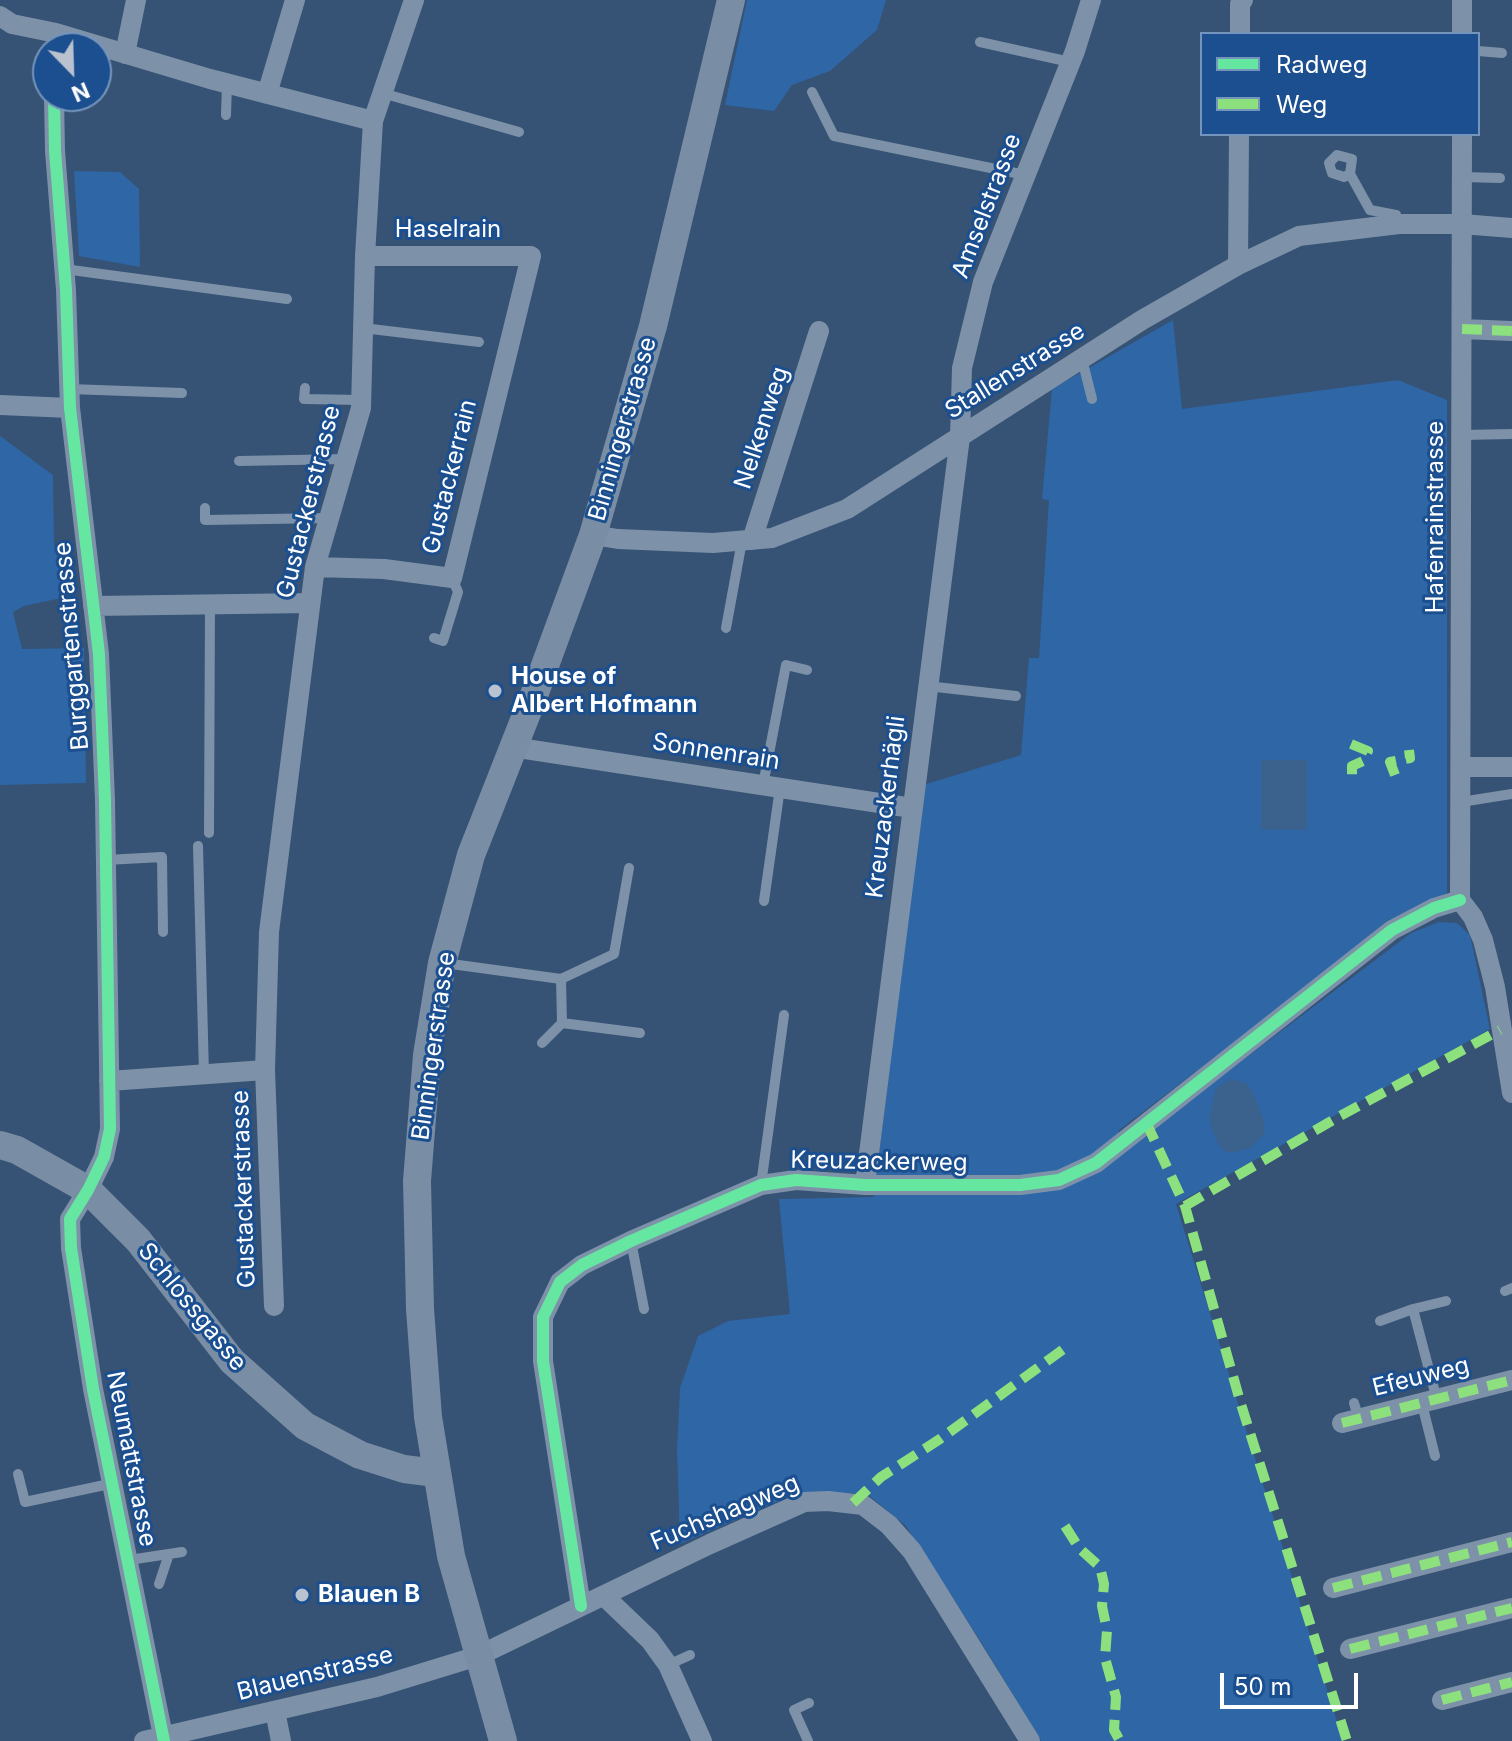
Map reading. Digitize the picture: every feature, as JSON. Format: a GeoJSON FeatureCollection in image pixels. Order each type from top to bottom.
{"type":"FeatureCollection","features":[{"type":"Feature","properties":{"kind":"main road","name":"Binningerstrasse"},"geometry":{"type":"LineString","coordinates":[[503,1741],[451,1556],[428,1417],[420,1309],[417,1181],[427,1055],[442,963],[471,855],[593,535],[653,326],[731,0]]}},
{"type":"Feature","properties":{"kind":"main road","name":"Schlossgasse"},"geometry":{"type":"LineString","coordinates":[[0,1145],[31,1157],[88,1190],[138,1240],[232,1361],[305,1426],[360,1455],[404,1469],[436,1473]]}},
{"type":"Feature","properties":{"kind":"street"},"geometry":{"type":"LineString","coordinates":[[125,54],[136,0]]}},
{"type":"Feature","properties":{"kind":"street"},"geometry":{"type":"LineString","coordinates":[[267,94],[295,0]]}},
{"type":"Feature","properties":{"kind":"street","name":"Gustackerstrasse"},"geometry":{"type":"LineString","coordinates":[[274,1306],[265,1070],[269,932],[315,567],[361,400],[373,121],[414,0]]}},
{"type":"Feature","properties":{"kind":"street","name":"Amselstrasse"},"geometry":{"type":"LineString","coordinates":[[960,437],[962,368],[983,282],[1070,62],[1091,0]]}},
{"type":"Feature","properties":{"kind":"street"},"geometry":{"type":"LineString","coordinates":[[1240,32],[1240,4],[1243,0]]}},
{"type":"Feature","properties":{"kind":"street"},"geometry":{"type":"LineString","coordinates":[[1458,0],[1462,32]]}},
{"type":"Feature","properties":{"kind":"street"},"geometry":{"type":"LineString","coordinates":[[2,23],[32,33]]}},
{"type":"Feature","properties":{"kind":"street"},"geometry":{"type":"LineString","coordinates":[[112,52],[373,121]]}},
{"type":"Feature","properties":{"kind":"street","name":"Burggartenstrasse"},"geometry":{"type":"LineString","coordinates":[[54,112],[69,399],[99,654],[106,860],[110,1129],[104,1157],[88,1190]]}},
{"type":"Feature","properties":{"kind":"street"},"geometry":{"type":"LineString","coordinates":[[1238,265],[1239,136]]}},
{"type":"Feature","properties":{"kind":"street","name":"Hafenrainstrasse"},"geometry":{"type":"LineString","coordinates":[[1460,900],[1462,136]]}},
{"type":"Feature","properties":{"kind":"street","name":"Stallenstrasse"},"geometry":{"type":"LineString","coordinates":[[593,535],[713,543],[772,538],[847,509],[1142,320],[1238,265],[1299,236],[1370,218],[1395,225],[1462,224],[1512,228]]}},
{"type":"Feature","properties":{"kind":"street","name":"Haselrain"},"geometry":{"type":"LineString","coordinates":[[365,256],[531,256]]}},
{"type":"Feature","properties":{"kind":"street","name":"Gustackerrain"},"geometry":{"type":"LineString","coordinates":[[315,567],[384,569],[452,578],[531,256]]}},
{"type":"Feature","properties":{"kind":"street"},"geometry":{"type":"LineString","coordinates":[[1462,329],[1512,331]]}},
{"type":"Feature","properties":{"kind":"street","name":"Nelkenweg"},"geometry":{"type":"LineString","coordinates":[[747,540],[819,331]]}},
{"type":"Feature","properties":{"kind":"street"},"geometry":{"type":"LineString","coordinates":[[0,405],[69,399]]}},
{"type":"Feature","properties":{"kind":"street","name":"Kreuzackerhägli"},"geometry":{"type":"LineString","coordinates":[[865,1185],[960,437]]}},
{"type":"Feature","properties":{"kind":"street"},"geometry":{"type":"LineString","coordinates":[[93,606],[310,603]]}},
{"type":"Feature","properties":{"kind":"street","name":"Sonnenrain"},"geometry":{"type":"LineString","coordinates":[[512,747],[912,808]]}},
{"type":"Feature","properties":{"kind":"street"},"geometry":{"type":"LineString","coordinates":[[1461,767],[1512,767]]}},
{"type":"Feature","properties":{"kind":"street"},"geometry":{"type":"LineString","coordinates":[[1460,900],[1473,917],[1504,986],[1512,1093]]}},
{"type":"Feature","properties":{"kind":"street","name":"Kreuzackerweg"},"geometry":{"type":"LineString","coordinates":[[581,1606],[543,1361],[543,1317],[560,1282],[582,1265],[631,1241],[761,1185],[796,1180],[865,1185],[1020,1185],[1059,1180],[1096,1163],[1392,930],[1434,908],[1460,900]]}},
{"type":"Feature","properties":{"kind":"street","name":"Gustackerstrasse"},"geometry":{"type":"LineString","coordinates":[[109,1081],[265,1070]]}},
{"type":"Feature","properties":{"kind":"street","name":"Neumattstrasse"},"geometry":{"type":"LineString","coordinates":[[88,1190],[70,1219],[71,1248],[93,1389],[129,1560],[157,1740]]}},
{"type":"Feature","properties":{"kind":"street","name":"Efeuweg"},"geometry":{"type":"LineString","coordinates":[[1352,1415],[1430,1402],[1512,1380]]}},
{"type":"Feature","properties":{"kind":"street","name":"Fuchshagweg"},"geometry":{"type":"LineString","coordinates":[[478,1656],[676,1559],[804,1502],[863,1505],[889,1525],[912,1551],[1030,1741]]}},
{"type":"Feature","properties":{"kind":"street"},"geometry":{"type":"LineString","coordinates":[[1333,1588],[1512,1542]]}},
{"type":"Feature","properties":{"kind":"street"},"geometry":{"type":"LineString","coordinates":[[604,1596],[650,1640],[668,1665],[702,1741]]}},
{"type":"Feature","properties":{"kind":"street"},"geometry":{"type":"LineString","coordinates":[[1350,1649],[1512,1608]]}},
{"type":"Feature","properties":{"kind":"street","name":"Blauenstrasse"},"geometry":{"type":"LineString","coordinates":[[157,1740],[377,1687],[478,1656]]}},
{"type":"Feature","properties":{"kind":"street"},"geometry":{"type":"LineString","coordinates":[[1442,1700],[1512,1682]]}},
{"type":"Feature","properties":{"kind":"street"},"geometry":{"type":"LineString","coordinates":[[275,1711],[281,1741]]}},
{"type":"Feature","properties":{"kind":"lane"},"geometry":{"type":"LineString","coordinates":[[980,42],[1070,62]]}},
{"type":"Feature","properties":{"kind":"lane"},"geometry":{"type":"LineString","coordinates":[[1480,51],[1502,53]]}},
{"type":"Feature","properties":{"kind":"lane"},"geometry":{"type":"LineString","coordinates":[[226,115],[227,84]]}},
{"type":"Feature","properties":{"kind":"lane"},"geometry":{"type":"LineString","coordinates":[[812,92],[834,136],[1025,175]]}},
{"type":"Feature","properties":{"kind":"lane"},"geometry":{"type":"LineString","coordinates":[[382,93],[519,132]]}},
{"type":"Feature","properties":{"kind":"lane"},"geometry":{"type":"LineString","coordinates":[[1350,174],[1370,218]]}},
{"type":"Feature","properties":{"kind":"lane"},"geometry":{"type":"LineString","coordinates":[[1463,177],[1500,178]]}},
{"type":"Feature","properties":{"kind":"lane"},"geometry":{"type":"LineString","coordinates":[[64,269],[287,299]]}},
{"type":"Feature","properties":{"kind":"lane"},"geometry":{"type":"LineString","coordinates":[[363,328],[479,342]]}},
{"type":"Feature","properties":{"kind":"lane"},"geometry":{"type":"LineString","coordinates":[[1082,359],[1092,399]]}},
{"type":"Feature","properties":{"kind":"lane"},"geometry":{"type":"LineString","coordinates":[[305,388],[304,399],[361,400]]}},
{"type":"Feature","properties":{"kind":"lane"},"geometry":{"type":"LineString","coordinates":[[69,399],[182,393]]}},
{"type":"Feature","properties":{"kind":"lane"},"geometry":{"type":"LineString","coordinates":[[1462,435],[1512,434]]}},
{"type":"Feature","properties":{"kind":"lane"},"geometry":{"type":"LineString","coordinates":[[239,461],[346,459]]}},
{"type":"Feature","properties":{"kind":"lane"},"geometry":{"type":"LineString","coordinates":[[205,508],[205,520],[330,518]]}},
{"type":"Feature","properties":{"kind":"lane"},"geometry":{"type":"LineString","coordinates":[[726,628],[747,540]]}},
{"type":"Feature","properties":{"kind":"lane"},"geometry":{"type":"LineString","coordinates":[[434,638],[443,641],[458,592],[452,578]]}},
{"type":"Feature","properties":{"kind":"lane"},"geometry":{"type":"LineString","coordinates":[[209,833],[210,603]]}},
{"type":"Feature","properties":{"kind":"lane"},"geometry":{"type":"LineString","coordinates":[[764,901],[771,787],[786,665],[807,670]]}},
{"type":"Feature","properties":{"kind":"lane"},"geometry":{"type":"LineString","coordinates":[[927,686],[1016,696]]}},
{"type":"Feature","properties":{"kind":"lane"},"geometry":{"type":"LineString","coordinates":[[1461,802],[1512,794]]}},
{"type":"Feature","properties":{"kind":"lane"},"geometry":{"type":"LineString","coordinates":[[198,846],[204,1074]]}},
{"type":"Feature","properties":{"kind":"lane"},"geometry":{"type":"LineString","coordinates":[[106,860],[162,857],[163,932]]}},
{"type":"Feature","properties":{"kind":"lane"},"geometry":{"type":"LineString","coordinates":[[442,963],[561,979],[614,954],[629,868]]}},
{"type":"Feature","properties":{"kind":"lane"},"geometry":{"type":"LineString","coordinates":[[542,1043],[562,1023],[561,979]]}},
{"type":"Feature","properties":{"kind":"lane"},"geometry":{"type":"LineString","coordinates":[[761,1185],[784,1015]]}},
{"type":"Feature","properties":{"kind":"lane"},"geometry":{"type":"LineString","coordinates":[[562,1023],[640,1033]]}},
{"type":"Feature","properties":{"kind":"lane"},"geometry":{"type":"LineString","coordinates":[[631,1241],[644,1309]]}},
{"type":"Feature","properties":{"kind":"lane"},"geometry":{"type":"LineString","coordinates":[[1380,1321],[1446,1301]]}},
{"type":"Feature","properties":{"kind":"lane"},"geometry":{"type":"LineString","coordinates":[[1413,1309],[1430,1402],[1435,1456]]}},
{"type":"Feature","properties":{"kind":"lane"},"geometry":{"type":"LineString","coordinates":[[18,1474],[25,1502],[114,1483]]}},
{"type":"Feature","properties":{"kind":"lane"},"geometry":{"type":"LineString","coordinates":[[129,1560],[182,1552]]}},
{"type":"Feature","properties":{"kind":"lane"},"geometry":{"type":"LineString","coordinates":[[159,1584],[169,1554]]}},
{"type":"Feature","properties":{"kind":"lane"},"geometry":{"type":"LineString","coordinates":[[668,1665],[690,1655]]}},
{"type":"Feature","properties":{"kind":"lane"},"geometry":{"type":"LineString","coordinates":[[808,1741],[794,1710],[809,1703]]}},
{"type":"Feature","properties":{"kind":"shaded area"},"geometry":{"type":"Polygon","coordinates":[[[747,0],[886,0],[877,30],[830,71],[792,85],[774,111],[725,105],[747,0]]]}},
{"type":"Feature","properties":{"kind":"shaded area"},"geometry":{"type":"Polygon","coordinates":[[[74,171],[120,172],[139,189],[140,267],[79,256],[74,171]]]}},
{"type":"Feature","properties":{"kind":"shaded area"},"geometry":{"type":"Polygon","coordinates":[[[1173,320],[1182,409],[1398,380],[1447,400],[1447,893],[1387,921],[1331,968],[1118,1131],[1133,1143],[1411,933],[1439,922],[1457,923],[1470,935],[1490,1029],[1176,1204],[1343,1741],[1041,1741],[905,1525],[867,1494],[800,1492],[680,1544],[677,1449],[680,1388],[698,1336],[728,1321],[790,1314],[779,1199],[874,1197],[923,785],[1021,755],[1029,658],[1039,658],[1049,500],[1042,499],[1052,389],[1173,320]]]}},
{"type":"Feature","properties":{"kind":"shaded area"},"geometry":{"type":"Polygon","coordinates":[[[0,436],[53,475],[54,544],[66,597],[24,606],[13,612],[22,649],[84,648],[86,783],[0,785],[0,436]]]}},
{"type":"Feature","properties":{"kind":"shaded area"},"geometry":{"type":"Polygon","coordinates":[[[1261,760],[1307,760],[1307,830],[1261,829],[1261,760]]]}},
{"type":"Feature","properties":{"kind":"shaded area"},"geometry":{"type":"Polygon","coordinates":[[[1231,1079],[1246,1083],[1251,1089],[1263,1118],[1265,1133],[1250,1148],[1231,1153],[1218,1144],[1209,1120],[1216,1088],[1231,1079]]]}},
{"type":"Feature","properties":{"kind":"marked path"},"geometry":{"type":"LineString","coordinates":[[1462,329],[1512,331]]}},
{"type":"Feature","properties":{"kind":"marked path"},"geometry":{"type":"LineString","coordinates":[[1351,744],[1368,751],[1363,761],[1352,766],[1352,776]]}},
{"type":"Feature","properties":{"kind":"marked path"},"geometry":{"type":"LineString","coordinates":[[1395,775],[1390,762],[1410,758],[1409,750]]}},
{"type":"Feature","properties":{"kind":"marked path"},"geometry":{"type":"LineString","coordinates":[[1185,1206],[1340,1116],[1500,1030]]}},
{"type":"Feature","properties":{"kind":"marked path"},"geometry":{"type":"LineString","coordinates":[[1146,1122],[1185,1206],[1240,1401],[1347,1741]]}},
{"type":"Feature","properties":{"kind":"marked path"},"geometry":{"type":"LineString","coordinates":[[853,1503],[881,1477],[940,1439],[1065,1348]]}},
{"type":"Feature","properties":{"kind":"marked path"},"geometry":{"type":"LineString","coordinates":[[1342,1423],[1512,1380]]}},
{"type":"Feature","properties":{"kind":"marked path"},"geometry":{"type":"LineString","coordinates":[[1065,1526],[1079,1548],[1100,1567],[1107,1630],[1105,1658],[1116,1697],[1114,1730],[1120,1741]]}},
{"type":"Feature","properties":{"kind":"marked path"},"geometry":{"type":"LineString","coordinates":[[1333,1588],[1512,1542]]}},
{"type":"Feature","properties":{"kind":"marked path"},"geometry":{"type":"LineString","coordinates":[[1350,1649],[1512,1608]]}},
{"type":"Feature","properties":{"kind":"marked path"},"geometry":{"type":"LineString","coordinates":[[1442,1700],[1512,1682]]}},
{"type":"Feature","properties":{"kind":"cycle path"},"geometry":{"type":"LineString","coordinates":[[54,112],[70,408],[99,654],[105,800],[110,1129],[104,1157],[70,1219],[71,1248],[93,1389],[164,1741]]}},
{"type":"Feature","properties":{"kind":"cycle path"},"geometry":{"type":"LineString","coordinates":[[581,1606],[543,1361],[543,1317],[560,1282],[582,1265],[631,1241],[761,1185],[796,1180],[865,1185],[1020,1185],[1059,1180],[1096,1163],[1392,930],[1434,908],[1460,900]]}},
{"type":"Feature","properties":{"kind":"place","name":"House of Albert Hofmann"},"geometry":{"type":"Point","coordinates":[495,691]}},
{"type":"Feature","properties":{"kind":"place","name":"Blauen B"},"geometry":{"type":"Point","coordinates":[302,1595]}}]}
